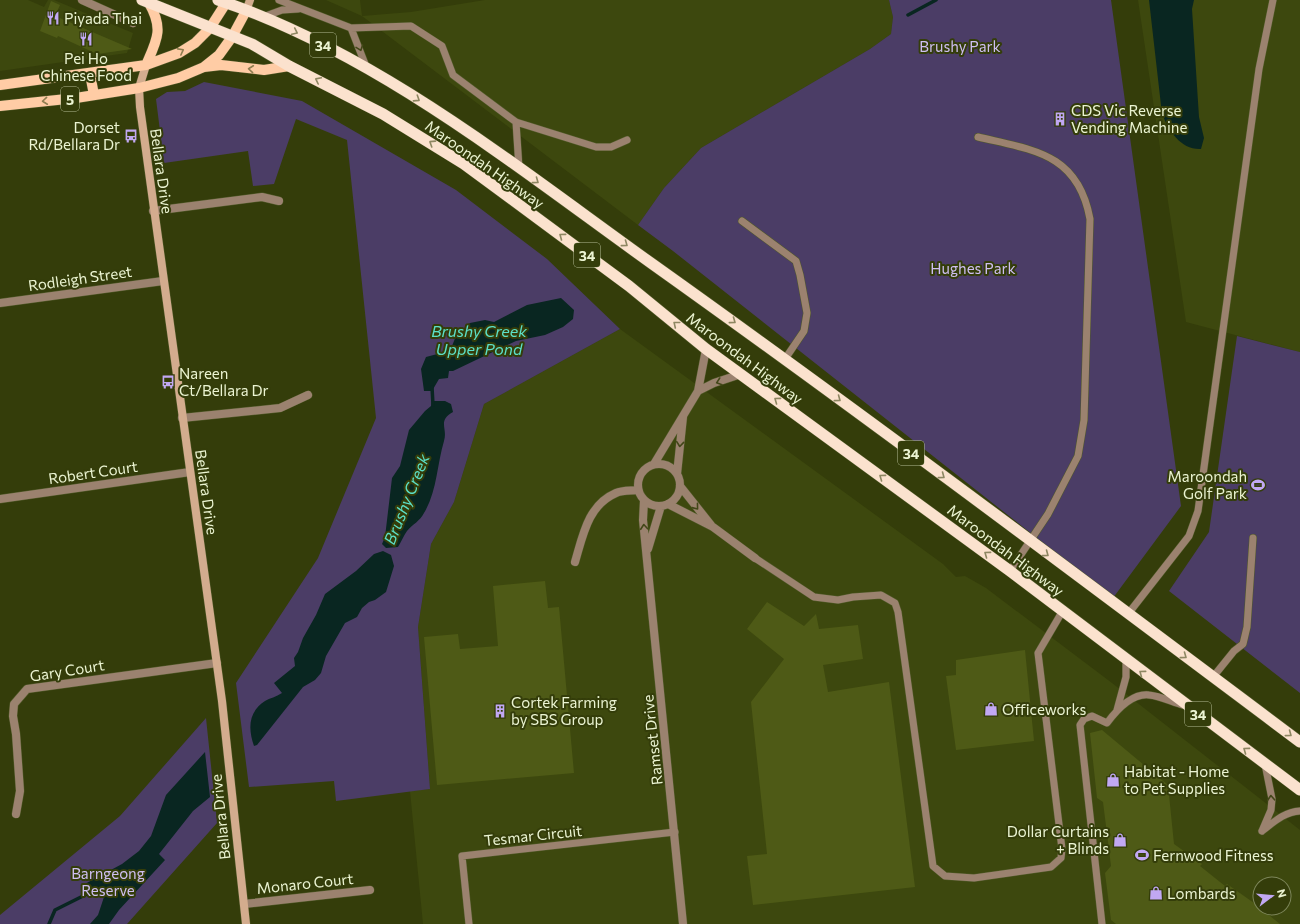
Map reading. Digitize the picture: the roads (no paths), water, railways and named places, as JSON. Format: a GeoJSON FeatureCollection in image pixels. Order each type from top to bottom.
{"type":"FeatureCollection","features":[{"type":"Feature","properties":{"kind":"highway","name":"Maroondah Highway"},"geometry":{"type":"LineString","coordinates":[[224,1],[263,17],[367,68],[468,132],[785,359],[1300,742]]}},
{"type":"Feature","properties":{"kind":"highway","name":"Maroondah Highway"},"geometry":{"type":"LineString","coordinates":[[146,2],[252,44],[289,66],[383,114],[464,164],[629,286],[706,349],[1010,571],[1186,706],[1300,790]]}},
{"type":"Feature","properties":{"kind":"main road"},"geometry":{"type":"LineString","coordinates":[[246,11],[250,0]]}},
{"type":"Feature","properties":{"kind":"main road","name":"5"},"geometry":{"type":"LineString","coordinates":[[0,85],[90,74],[146,65],[184,50],[195,43],[210,28],[224,1]]}},
{"type":"Feature","properties":{"kind":"main road"},"geometry":{"type":"LineString","coordinates":[[146,2],[155,14],[159,31],[146,65]]}},
{"type":"Feature","properties":{"kind":"main road","name":"5"},"geometry":{"type":"LineString","coordinates":[[0,106],[139,88],[178,78],[204,67],[219,55],[232,37],[246,11]]}},
{"type":"Feature","properties":{"kind":"main road","name":"Bellara Drive"},"geometry":{"type":"LineString","coordinates":[[146,65],[139,88],[140,108],[217,663],[246,924]]}},
{"type":"Feature","properties":{"kind":"main road"},"geometry":{"type":"LineString","coordinates":[[204,67],[222,65],[264,70],[289,66]]}},
{"type":"Feature","properties":{"kind":"main road"},"geometry":{"type":"LineString","coordinates":[[90,74],[94,95]]}},
{"type":"Feature","properties":{"kind":"street"},"geometry":{"type":"LineString","coordinates":[[82,0],[133,23]]}},
{"type":"Feature","properties":{"kind":"street"},"geometry":{"type":"LineString","coordinates":[[154,211],[262,197],[278,201]]}},
{"type":"Feature","properties":{"kind":"street","name":"Rodleigh Street"},"geometry":{"type":"LineString","coordinates":[[0,303],[163,280]]}},
{"type":"Feature","properties":{"kind":"street"},"geometry":{"type":"LineString","coordinates":[[654,464],[698,391],[706,349]]}},
{"type":"Feature","properties":{"kind":"street"},"geometry":{"type":"LineString","coordinates":[[698,391],[714,383],[742,374]]}},
{"type":"Feature","properties":{"kind":"street"},"geometry":{"type":"LineString","coordinates":[[182,418],[280,408],[308,395]]}},
{"type":"Feature","properties":{"kind":"street"},"geometry":{"type":"LineString","coordinates":[[683,414],[677,474],[680,486],[713,527]]}},
{"type":"Feature","properties":{"kind":"street"},"geometry":{"type":"LineString","coordinates":[[677,474],[667,465],[654,464],[648,466],[639,476],[638,490],[644,500],[655,506],[665,505],[676,497],[680,486]]}},
{"type":"Feature","properties":{"kind":"street","name":"Robert Court"},"geometry":{"type":"LineString","coordinates":[[0,499],[190,472]]}},
{"type":"Feature","properties":{"kind":"street"},"geometry":{"type":"LineString","coordinates":[[575,562],[588,518],[604,500],[618,492],[638,490]]}},
{"type":"Feature","properties":{"kind":"street","name":"Ramset Drive"},"geometry":{"type":"LineString","coordinates":[[644,500],[643,520],[646,554],[683,924]]}},
{"type":"Feature","properties":{"kind":"street"},"geometry":{"type":"LineString","coordinates":[[665,505],[713,527],[755,558]]}},
{"type":"Feature","properties":{"kind":"street","name":"Ramset Drive"},"geometry":{"type":"LineString","coordinates":[[646,554],[665,505]]}},
{"type":"Feature","properties":{"kind":"street","name":"Gary Court"},"geometry":{"type":"LineString","coordinates":[[16,814],[20,791],[17,742],[13,716],[14,704],[27,689],[217,663]]}},
{"type":"Feature","properties":{"kind":"street","name":"Monaro Court"},"geometry":{"type":"LineString","coordinates":[[244,904],[370,890]]}},
{"type":"Feature","properties":{"kind":"lane"},"geometry":{"type":"LineString","coordinates":[[279,0],[351,28],[412,26],[442,46],[453,75],[516,122],[596,147],[611,147],[627,140]]}},
{"type":"Feature","properties":{"kind":"lane"},"geometry":{"type":"LineString","coordinates":[[1128,614],[1189,536],[1198,511],[1259,69],[1273,0]]}},
{"type":"Feature","properties":{"kind":"lane"},"geometry":{"type":"LineString","coordinates":[[263,17],[282,10],[301,9]]}},
{"type":"Feature","properties":{"kind":"lane"},"geometry":{"type":"LineString","coordinates":[[351,28],[367,68]]}},
{"type":"Feature","properties":{"kind":"lane"},"geometry":{"type":"LineString","coordinates":[[516,122],[519,168]]}},
{"type":"Feature","properties":{"kind":"lane"},"geometry":{"type":"LineString","coordinates":[[978,137],[1039,152],[1068,170],[1082,189],[1087,201],[1090,219],[1084,420],[1078,456],[1048,514],[1010,571]]}},
{"type":"Feature","properties":{"kind":"lane"},"geometry":{"type":"LineString","coordinates":[[742,221],[796,261],[800,275],[806,314],[804,331],[785,359]]}},
{"type":"Feature","properties":{"kind":"lane"},"geometry":{"type":"LineString","coordinates":[[1213,677],[1234,651],[1243,644],[1248,626],[1253,538]]}},
{"type":"Feature","properties":{"kind":"lane"},"geometry":{"type":"LineString","coordinates":[[755,558],[814,597],[838,600],[853,597],[880,595],[895,603],[898,612],[933,866],[945,876],[974,878],[1051,867],[1061,858],[1062,849],[1038,653],[1062,612]]}},
{"type":"Feature","properties":{"kind":"lane"},"geometry":{"type":"LineString","coordinates":[[1102,924],[1080,725],[1084,719],[1092,716],[1107,724],[1117,710],[1126,677],[1126,660]]}},
{"type":"Feature","properties":{"kind":"lane"},"geometry":{"type":"LineString","coordinates":[[1117,710],[1140,695],[1150,694],[1186,706]]}},
{"type":"Feature","properties":{"kind":"lane"},"geometry":{"type":"LineString","coordinates":[[1265,764],[1272,799],[1271,810],[1262,831],[1283,815],[1289,812],[1300,811]]}},
{"type":"Feature","properties":{"kind":"lane","name":"Tesmar Circuit"},"geometry":{"type":"LineString","coordinates":[[469,924],[462,856],[675,832]]}},
{"type":"Feature","properties":{"kind":"water"},"geometry":{"type":"Polygon","coordinates":[[[1149,0],[1194,0],[1192,9],[1199,117],[1204,138],[1201,149],[1187,146],[1182,143],[1172,133],[1162,114],[1149,0]]]}},
{"type":"Feature","properties":{"kind":"water","name":"Brushy Creek Upper Pond"},"geometry":{"type":"Polygon","coordinates":[[[561,298],[574,310],[573,319],[563,327],[545,335],[516,341],[453,371],[449,371],[448,378],[439,379],[432,391],[424,391],[421,369],[426,357],[445,352],[452,346],[456,336],[470,323],[485,320],[494,322],[527,305],[561,298]]]}},
{"type":"Feature","properties":{"kind":"water","name":"Brushy Creek Upper Pond"},"geometry":{"type":"Polygon","coordinates":[[[432,401],[445,401],[451,404],[453,412],[445,418],[444,422],[445,436],[432,496],[422,516],[407,531],[398,547],[386,548],[382,544],[385,537],[392,478],[400,466],[409,430],[431,406],[432,401]]]}},
{"type":"Feature","properties":{"kind":"water"},"geometry":{"type":"Polygon","coordinates":[[[383,551],[391,555],[394,566],[386,592],[362,608],[357,617],[345,623],[326,656],[321,673],[315,680],[303,687],[257,745],[254,746],[250,727],[252,716],[259,705],[282,693],[274,683],[295,666],[294,658],[325,594],[356,571],[374,554],[383,551]]]}},
{"type":"Feature","properties":{"kind":"water"},"geometry":{"type":"Polygon","coordinates":[[[205,752],[210,797],[193,811],[159,854],[165,860],[119,910],[109,924],[90,924],[98,915],[105,894],[100,887],[82,893],[83,885],[122,864],[139,851],[151,836],[166,795],[205,752]]]}},
{"type":"Feature","properties":{"kind":"waterway","name":"Brushy Creek"},"geometry":{"type":"LineString","coordinates":[[908,15],[936,0]]}},
{"type":"Feature","properties":{"kind":"waterway","name":"Brushy Creek"},"geometry":{"type":"LineString","coordinates":[[432,387],[433,405]]}},
{"type":"Feature","properties":{"kind":"waterway","name":"Brushy Creek"},"geometry":{"type":"LineString","coordinates":[[49,924],[55,910],[105,885]]}},
{"type":"Feature","properties":{"kind":"place","name":"Piyada Thai"},"geometry":{"type":"Point","coordinates":[53,18]}},
{"type":"Feature","properties":{"kind":"place","name":"Pei Ho Chinese Food"},"geometry":{"type":"Point","coordinates":[86,39]}},
{"type":"Feature","properties":{"kind":"place","name":"CDS Vic Reverse Vending Machine"},"geometry":{"type":"Point","coordinates":[1060,119]}},
{"type":"Feature","properties":{"kind":"place","name":"Dorset Rd/Bellara Dr"},"geometry":{"type":"Point","coordinates":[131,136]}},
{"type":"Feature","properties":{"kind":"place","name":"Nareen Ct/Bellara Dr"},"geometry":{"type":"Point","coordinates":[168,382]}},
{"type":"Feature","properties":{"kind":"place","name":"Maroondah Golf Park"},"geometry":{"type":"Point","coordinates":[1258,485]}},
{"type":"Feature","properties":{"kind":"place","name":"Officeworks"},"geometry":{"type":"Point","coordinates":[991,709]}},
{"type":"Feature","properties":{"kind":"place","name":"Cortek Farming by SBS Group"},"geometry":{"type":"Point","coordinates":[500,711]}},
{"type":"Feature","properties":{"kind":"place","name":"Habitat - Home to Pet Supplies"},"geometry":{"type":"Point","coordinates":[1113,780]}},
{"type":"Feature","properties":{"kind":"place","name":"Dollar Curtains + Blinds"},"geometry":{"type":"Point","coordinates":[1120,840]}},
{"type":"Feature","properties":{"kind":"place","name":"Fernwood Fitness"},"geometry":{"type":"Point","coordinates":[1142,855]}},
{"type":"Feature","properties":{"kind":"place","name":"Lombards"},"geometry":{"type":"Point","coordinates":[1156,893]}},
{"type":"Feature","properties":{"kind":"park label","name":"Brushy Park"},"geometry":{"type":"Point","coordinates":[960,46]}},
{"type":"Feature","properties":{"kind":"park label","name":"Hughes Park"},"geometry":{"type":"Point","coordinates":[973,268]}},
{"type":"Feature","properties":{"kind":"park label","name":"Barngeong Reserve"},"geometry":{"type":"Point","coordinates":[108,882]}}]}
